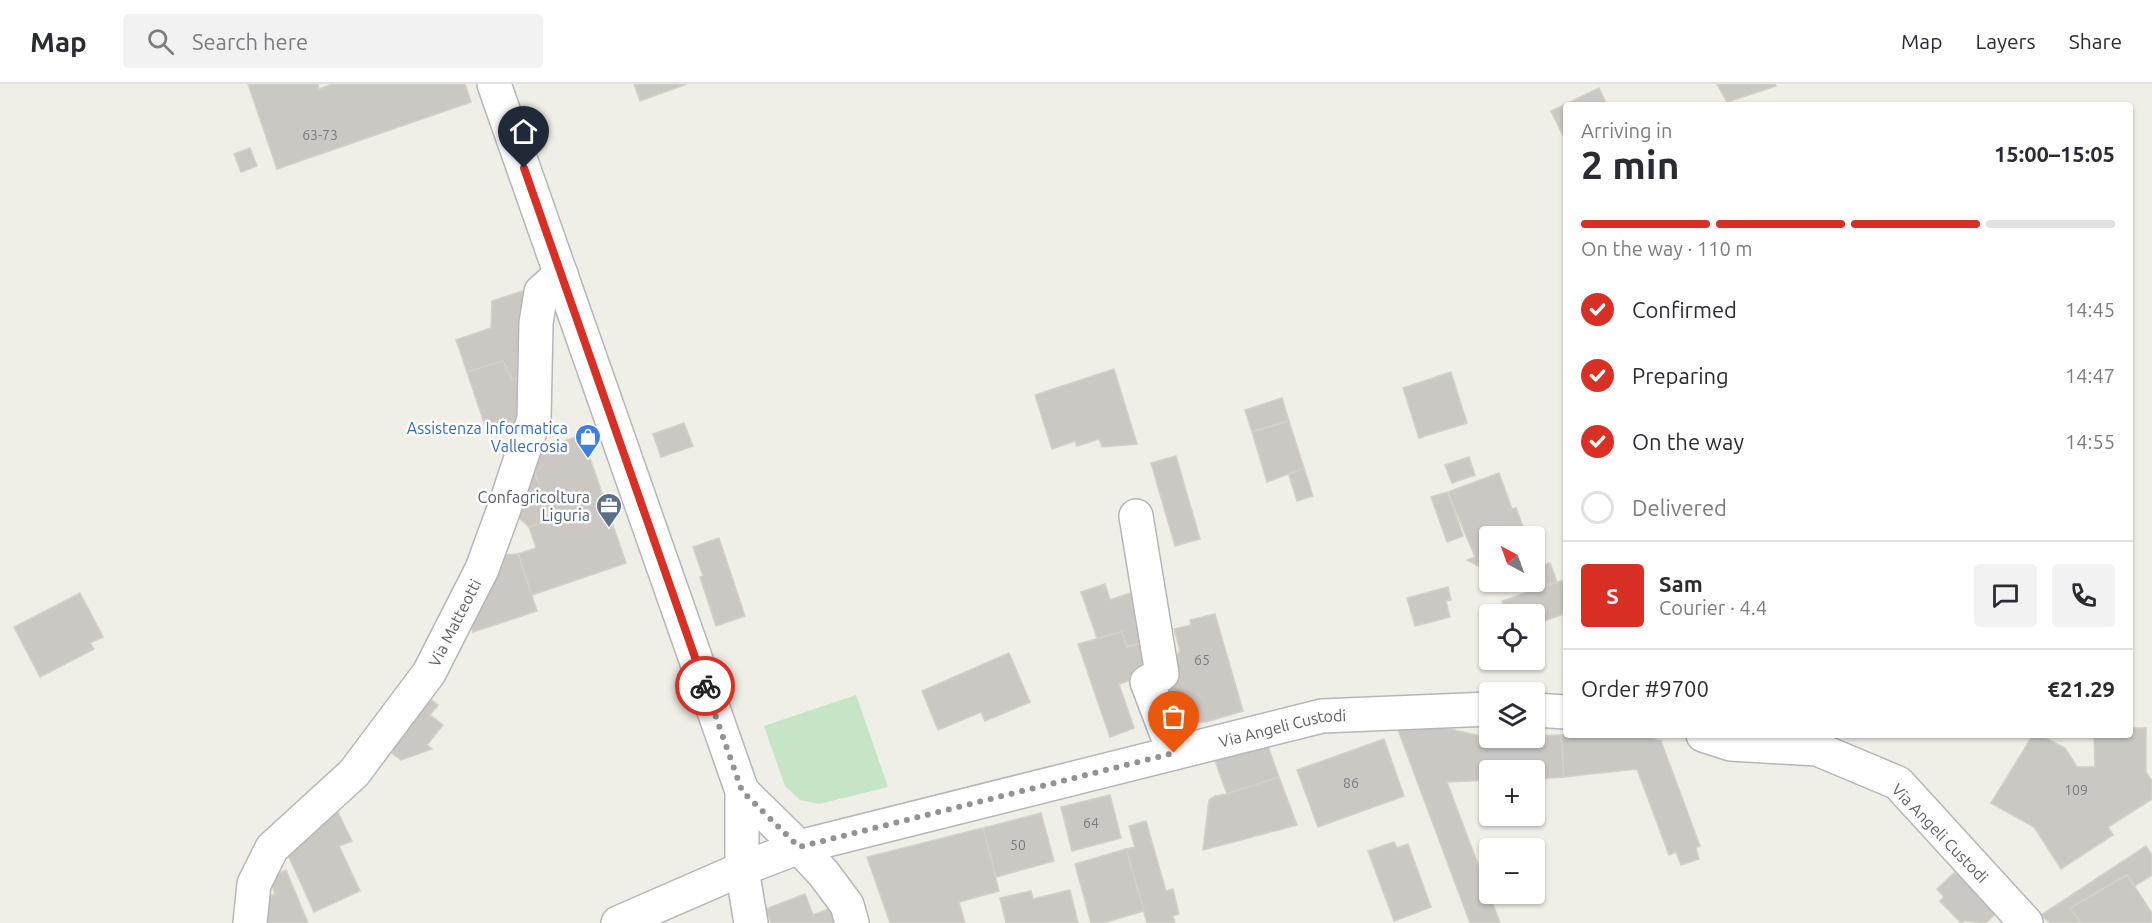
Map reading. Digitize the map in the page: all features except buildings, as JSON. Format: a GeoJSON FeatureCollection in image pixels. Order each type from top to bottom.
{"type":"FeatureCollection","features":[{"type":"Feature","properties":{"kind":"street"},"geometry":{"type":"LineString","coordinates":[[494,84],[742,791],[742,869],[752,923]]}},
{"type":"Feature","properties":{"kind":"street","name":"Via Matteotti"},"geometry":{"type":"LineString","coordinates":[[250,923],[254,884],[272,848],[354,773],[429,673],[482,569],[534,418],[536,323],[541,292],[561,274]]}},
{"type":"Feature","properties":{"kind":"street"},"geometry":{"type":"LineString","coordinates":[[1137,516],[1162,674],[1147,682],[1174,753]]}},
{"type":"Feature","properties":{"kind":"street","name":"Via Angeli Custodi"},"geometry":{"type":"LineString","coordinates":[[742,869],[799,847],[1322,716],[1479,709]]}},
{"type":"Feature","properties":{"kind":"street"},"geometry":{"type":"LineString","coordinates":[[1545,711],[1563,712]]}},
{"type":"Feature","properties":{"kind":"street","name":"Via Angeli Custodi"},"geometry":{"type":"LineString","coordinates":[[1712,738],[1731,744],[1817,749],[1898,783],[2026,923]]}},
{"type":"Feature","properties":{"kind":"street"},"geometry":{"type":"LineString","coordinates":[[742,791],[824,874],[847,905],[852,923]]}},
{"type":"Feature","properties":{"kind":"street"},"geometry":{"type":"LineString","coordinates":[[618,923],[742,869]]}},
{"type":"Feature","properties":{"kind":"green space"},"geometry":{"type":"Polygon","coordinates":[[[856,695],[888,787],[819,804],[800,800],[785,786],[764,726],[856,695]]]}},
{"type":"Feature","properties":{"kind":"way so far"},"geometry":{"type":"LineString","coordinates":[[705,686],[742,791],[799,847],[1174,753]]}},
{"type":"Feature","properties":{"kind":"place","name":"Assistenza Informatica Vallecrosia"},"geometry":{"type":"Point","coordinates":[588,460]}},
{"type":"Feature","properties":{"kind":"place","name":"Confagricoltura Liguria"},"geometry":{"type":"Point","coordinates":[609,529]}},
{"type":"Feature","properties":{"kind":"route"},"geometry":{"type":"LineString","coordinates":[[524,168],[705,686]]}}]}
